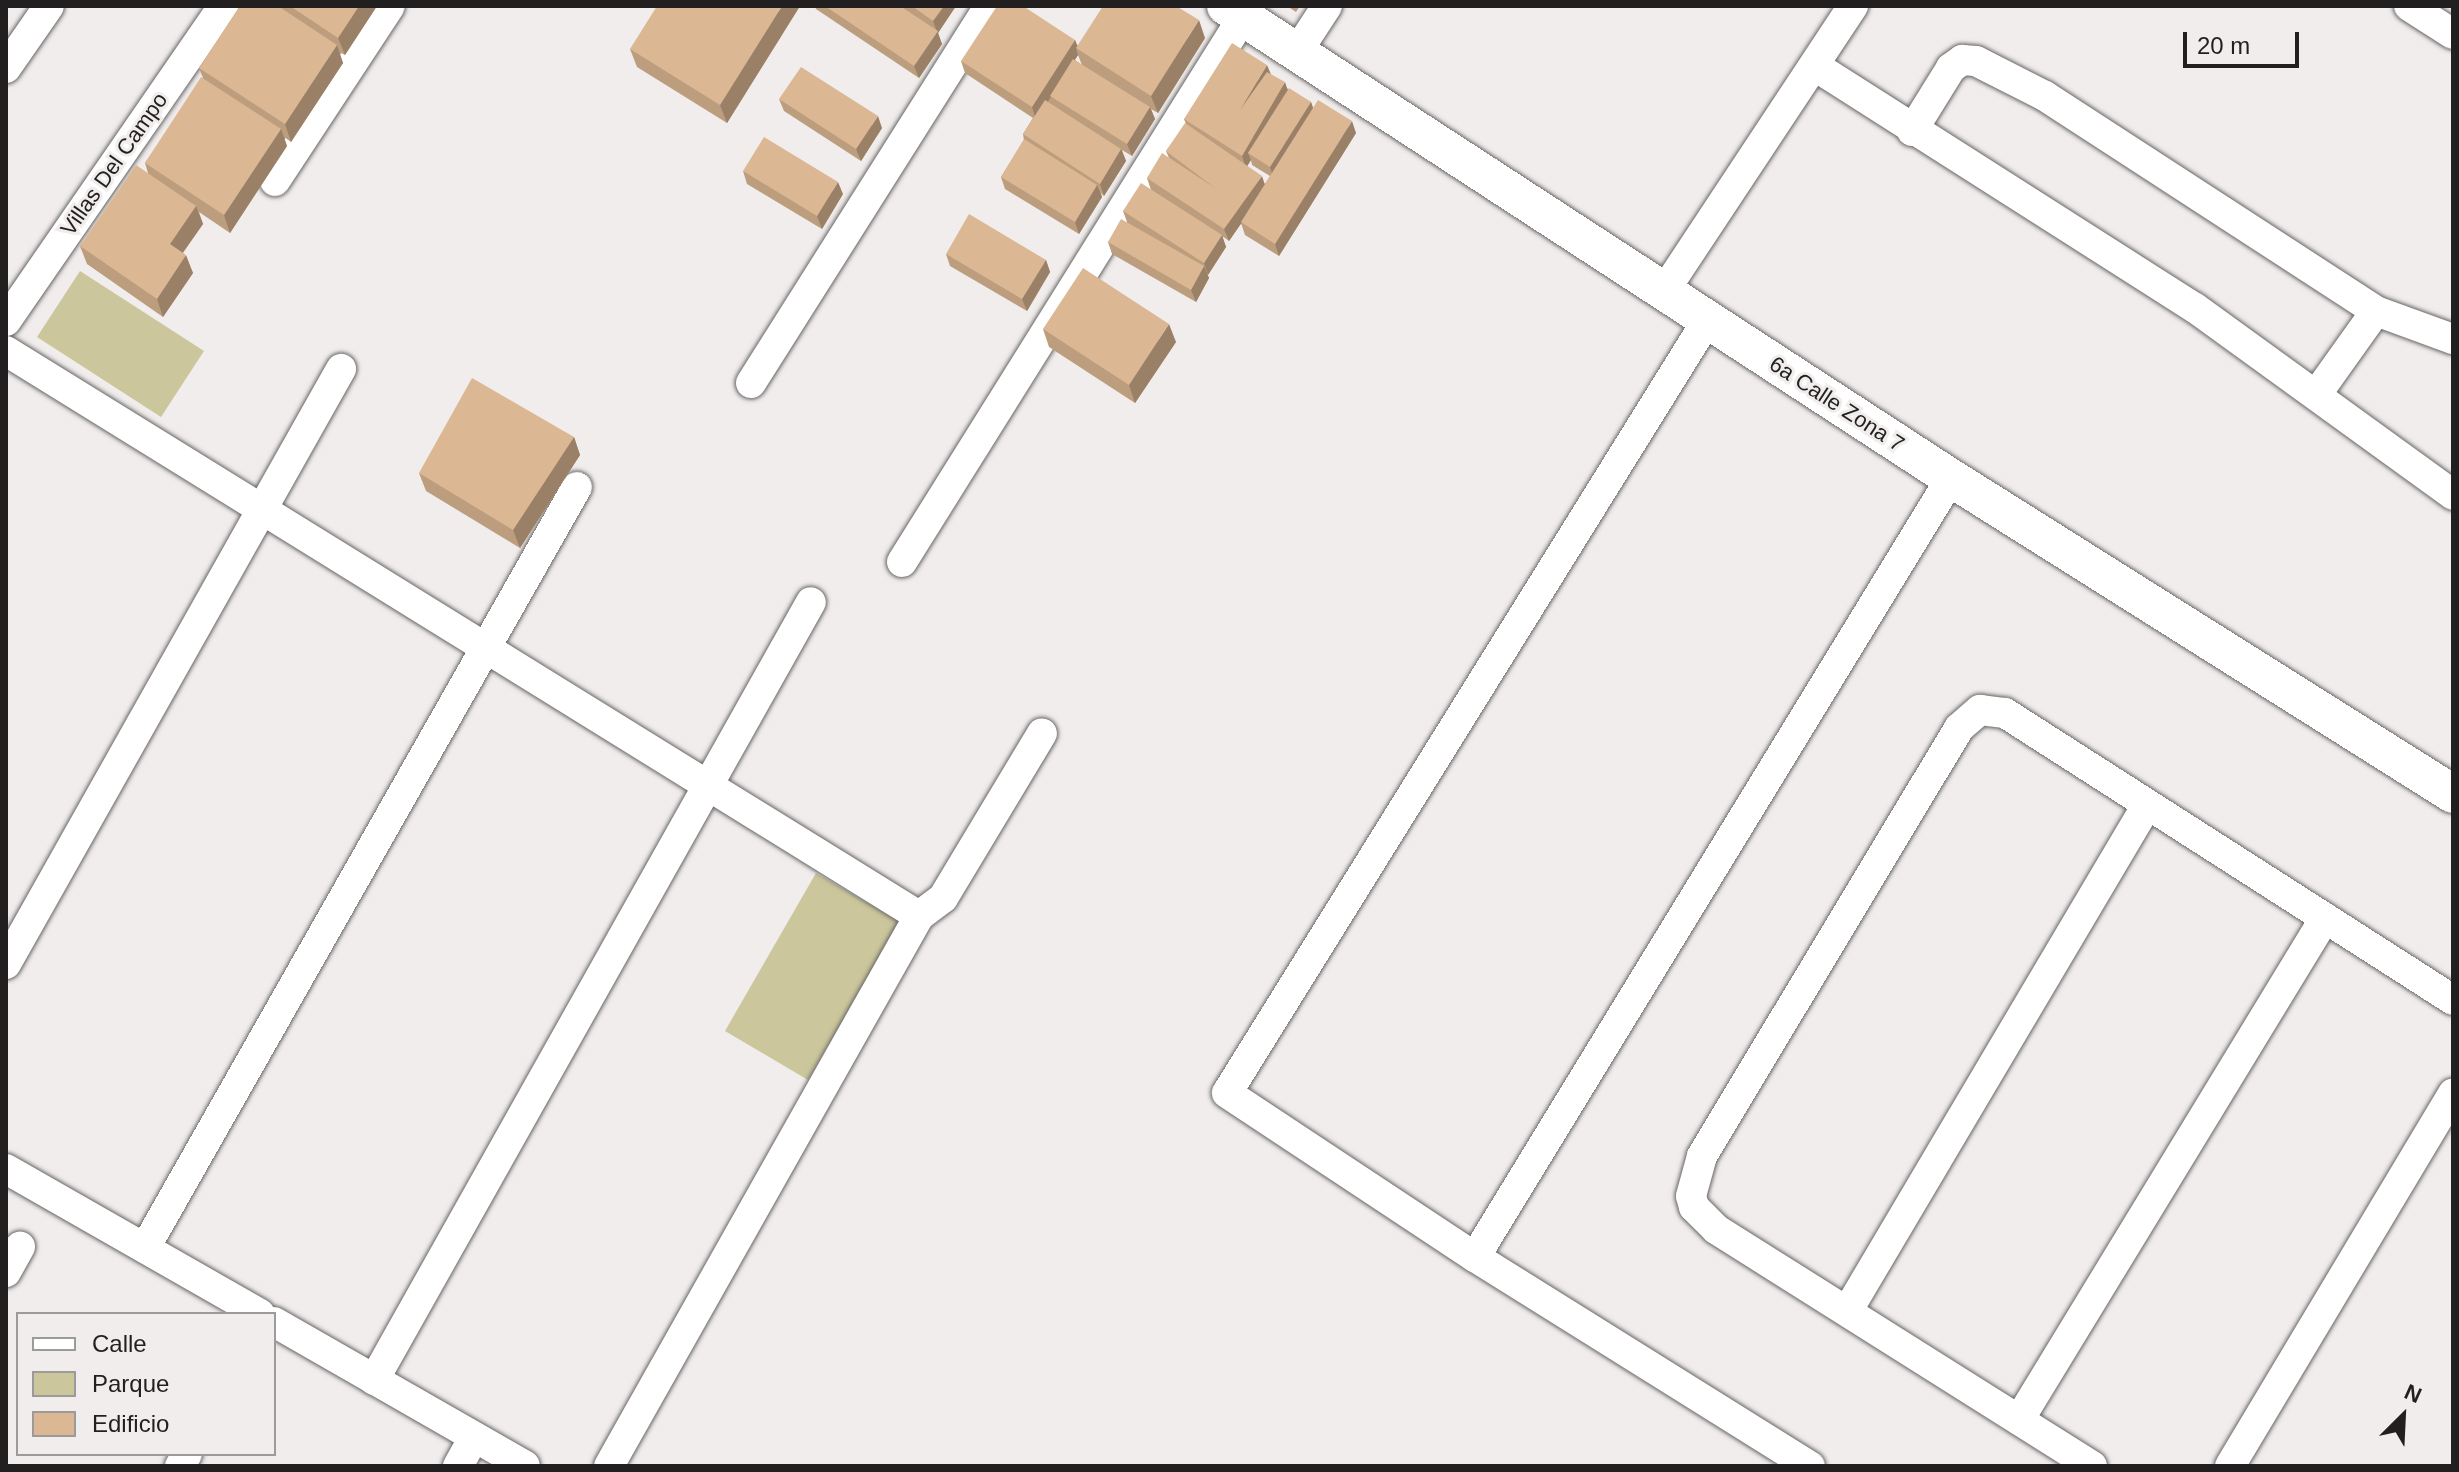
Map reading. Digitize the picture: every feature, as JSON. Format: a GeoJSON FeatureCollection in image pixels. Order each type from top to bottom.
{"type":"FeatureCollection","features":[{"type":"Feature","properties":{"kind":"street"},"geometry":{"type":"LineString","coordinates":[[6,68],[49,6]]}},
{"type":"Feature","properties":{"kind":"street","name":"Villas Del Campo"},"geometry":{"type":"LineString","coordinates":[[6,321],[223,6]]}},
{"type":"Feature","properties":{"kind":"street"},"geometry":{"type":"LineString","coordinates":[[275,181],[390,6]]}},
{"type":"Feature","properties":{"kind":"street"},"geometry":{"type":"LineString","coordinates":[[751,383],[989,6]]}},
{"type":"Feature","properties":{"kind":"street"},"geometry":{"type":"LineString","coordinates":[[1297,52],[1327,6]]}},
{"type":"Feature","properties":{"kind":"street"},"geometry":{"type":"LineString","coordinates":[[1665,290],[1853,6]]}},
{"type":"Feature","properties":{"kind":"street"},"geometry":{"type":"LineString","coordinates":[[2409,6],[2453,34]]}},
{"type":"Feature","properties":{"kind":"street"},"geometry":{"type":"LineString","coordinates":[[902,562],[1234,11]]}},
{"type":"Feature","properties":{"kind":"street","name":"6a Calle Zona 7"},"geometry":{"type":"LineString","coordinates":[[1234,11],[1951,478],[2452,792]]}},
{"type":"Feature","properties":{"kind":"street"},"geometry":{"type":"LineString","coordinates":[[1912,131],[1951,68],[1962,60],[1976,61],[2072,113],[2376,311],[2453,339]]}},
{"type":"Feature","properties":{"kind":"street"},"geometry":{"type":"LineString","coordinates":[[1815,66],[1912,131],[1989,172],[2105,248],[2453,495]]}},
{"type":"Feature","properties":{"kind":"street"},"geometry":{"type":"LineString","coordinates":[[2316,395],[2376,311]]}},
{"type":"Feature","properties":{"kind":"street"},"geometry":{"type":"LineString","coordinates":[[1708,319],[1227,1093],[1475,1257],[1810,1466]]}},
{"type":"Feature","properties":{"kind":"street"},"geometry":{"type":"LineString","coordinates":[[6,351],[919,916]]}},
{"type":"Feature","properties":{"kind":"street"},"geometry":{"type":"LineString","coordinates":[[6,964],[341,369]]}},
{"type":"Feature","properties":{"kind":"street"},"geometry":{"type":"LineString","coordinates":[[1475,1257],[1951,478]]}},
{"type":"Feature","properties":{"kind":"street"},"geometry":{"type":"LineString","coordinates":[[145,1248],[577,487]]}},
{"type":"Feature","properties":{"kind":"street"},"geometry":{"type":"LineString","coordinates":[[374,1380],[811,602]]}},
{"type":"Feature","properties":{"kind":"street"},"geometry":{"type":"LineString","coordinates":[[2092,1466],[1703,1218],[1691,1196],[1702,1156],[1970,716],[1992,709],[2005,713],[2453,1000]]}},
{"type":"Feature","properties":{"kind":"street"},"geometry":{"type":"LineString","coordinates":[[609,1466],[919,916],[943,898],[1042,733]]}},
{"type":"Feature","properties":{"kind":"street"},"geometry":{"type":"LineString","coordinates":[[1848,1310],[2147,805]]}},
{"type":"Feature","properties":{"kind":"street"},"geometry":{"type":"LineString","coordinates":[[2019,1420],[2325,918]]}},
{"type":"Feature","properties":{"kind":"street"},"geometry":{"type":"LineString","coordinates":[[2230,1466],[2453,1094]]}},
{"type":"Feature","properties":{"kind":"street"},"geometry":{"type":"LineString","coordinates":[[6,1169],[257,1312]]}},
{"type":"Feature","properties":{"kind":"street"},"geometry":{"type":"LineString","coordinates":[[276,1323],[525,1466]]}},
{"type":"Feature","properties":{"kind":"street"},"geometry":{"type":"LineString","coordinates":[[458,1466],[474,1437]]}},
{"type":"Feature","properties":{"kind":"green space"},"geometry":{"type":"Polygon","coordinates":[[[80,271],[204,351],[161,417],[37,337],[80,271]]]}},
{"type":"Feature","properties":{"kind":"green space"},"geometry":{"type":"Polygon","coordinates":[[[816,873],[900,922],[808,1080],[725,1031],[816,873]]]}},
{"type":"Feature","properties":{"kind":"building"},"geometry":{"type":"Polygon","coordinates":[[[240,6],[278,6],[337,45],[285,124],[199,68],[240,6]]]}},
{"type":"Feature","properties":{"kind":"building"},"geometry":{"type":"Polygon","coordinates":[[[290,6],[359,6],[338,38],[290,6]]]}},
{"type":"Feature","properties":{"kind":"building"},"geometry":{"type":"Polygon","coordinates":[[[657,6],[782,6],[720,105],[630,49],[657,6]]]}},
{"type":"Feature","properties":{"kind":"building"},"geometry":{"type":"Polygon","coordinates":[[[825,6],[900,6],[938,31],[914,66],[825,6]]]}},
{"type":"Feature","properties":{"kind":"building"},"geometry":{"type":"Polygon","coordinates":[[[912,6],[944,6],[933,21],[912,6]]]}},
{"type":"Feature","properties":{"kind":"building"},"geometry":{"type":"Polygon","coordinates":[[[997,6],[1023,6],[1075,40],[1032,107],[961,61],[997,6]]]}},
{"type":"Feature","properties":{"kind":"building"},"geometry":{"type":"Polygon","coordinates":[[[1103,6],[1176,6],[1199,20],[1151,96],[1076,48],[1103,6]]]}},
{"type":"Feature","properties":{"kind":"building"},"geometry":{"type":"Polygon","coordinates":[[[1232,43],[1267,65],[1240,110],[1267,72],[1285,82],[1242,156],[1184,119],[1232,43]]]}},
{"type":"Feature","properties":{"kind":"building"},"geometry":{"type":"Polygon","coordinates":[[[1073,59],[1150,107],[1127,144],[1050,96],[1073,59]]]}},
{"type":"Feature","properties":{"kind":"building"},"geometry":{"type":"Polygon","coordinates":[[[801,67],[878,116],[856,149],[779,99],[801,67]]]}},
{"type":"Feature","properties":{"kind":"building"},"geometry":{"type":"Polygon","coordinates":[[[201,77],[281,129],[224,215],[145,163],[201,77]]]}},
{"type":"Feature","properties":{"kind":"building"},"geometry":{"type":"Polygon","coordinates":[[[1289,88],[1311,102],[1270,167],[1248,153],[1289,88]]]}},
{"type":"Feature","properties":{"kind":"building"},"geometry":{"type":"Polygon","coordinates":[[[1045,100],[1121,149],[1100,184],[1023,134],[1045,100]]]}},
{"type":"Feature","properties":{"kind":"building"},"geometry":{"type":"Polygon","coordinates":[[[1318,100],[1352,121],[1275,244],[1241,222],[1318,100]]]}},
{"type":"Feature","properties":{"kind":"building"},"geometry":{"type":"Polygon","coordinates":[[[1185,123],[1262,176],[1224,229],[1147,178],[1162,153],[1215,188],[1166,151],[1185,123]]]}},
{"type":"Feature","properties":{"kind":"building"},"geometry":{"type":"Polygon","coordinates":[[[764,137],[838,182],[817,216],[743,171],[764,137]]]}},
{"type":"Feature","properties":{"kind":"building"},"geometry":{"type":"Polygon","coordinates":[[[1024,139],[1097,185],[1075,222],[1001,177],[1024,139]]]}},
{"type":"Feature","properties":{"kind":"building"},"geometry":{"type":"Polygon","coordinates":[[[136,165],[196,206],[170,244],[186,255],[157,299],[80,246],[136,165]]]}},
{"type":"Feature","properties":{"kind":"building"},"geometry":{"type":"Polygon","coordinates":[[[1141,183],[1222,235],[1204,263],[1123,211],[1141,183]]]}},
{"type":"Feature","properties":{"kind":"building"},"geometry":{"type":"Polygon","coordinates":[[[969,214],[1046,260],[1022,299],[946,254],[969,214]]]}},
{"type":"Feature","properties":{"kind":"building"},"geometry":{"type":"Polygon","coordinates":[[[1121,219],[1204,266],[1191,290],[1108,242],[1121,219]]]}},
{"type":"Feature","properties":{"kind":"building"},"geometry":{"type":"Polygon","coordinates":[[[1083,268],[1169,324],[1129,385],[1043,329],[1083,268]]]}},
{"type":"Feature","properties":{"kind":"building"},"geometry":{"type":"Polygon","coordinates":[[[472,378],[574,437],[513,530],[419,473],[472,378]]]}}]}
